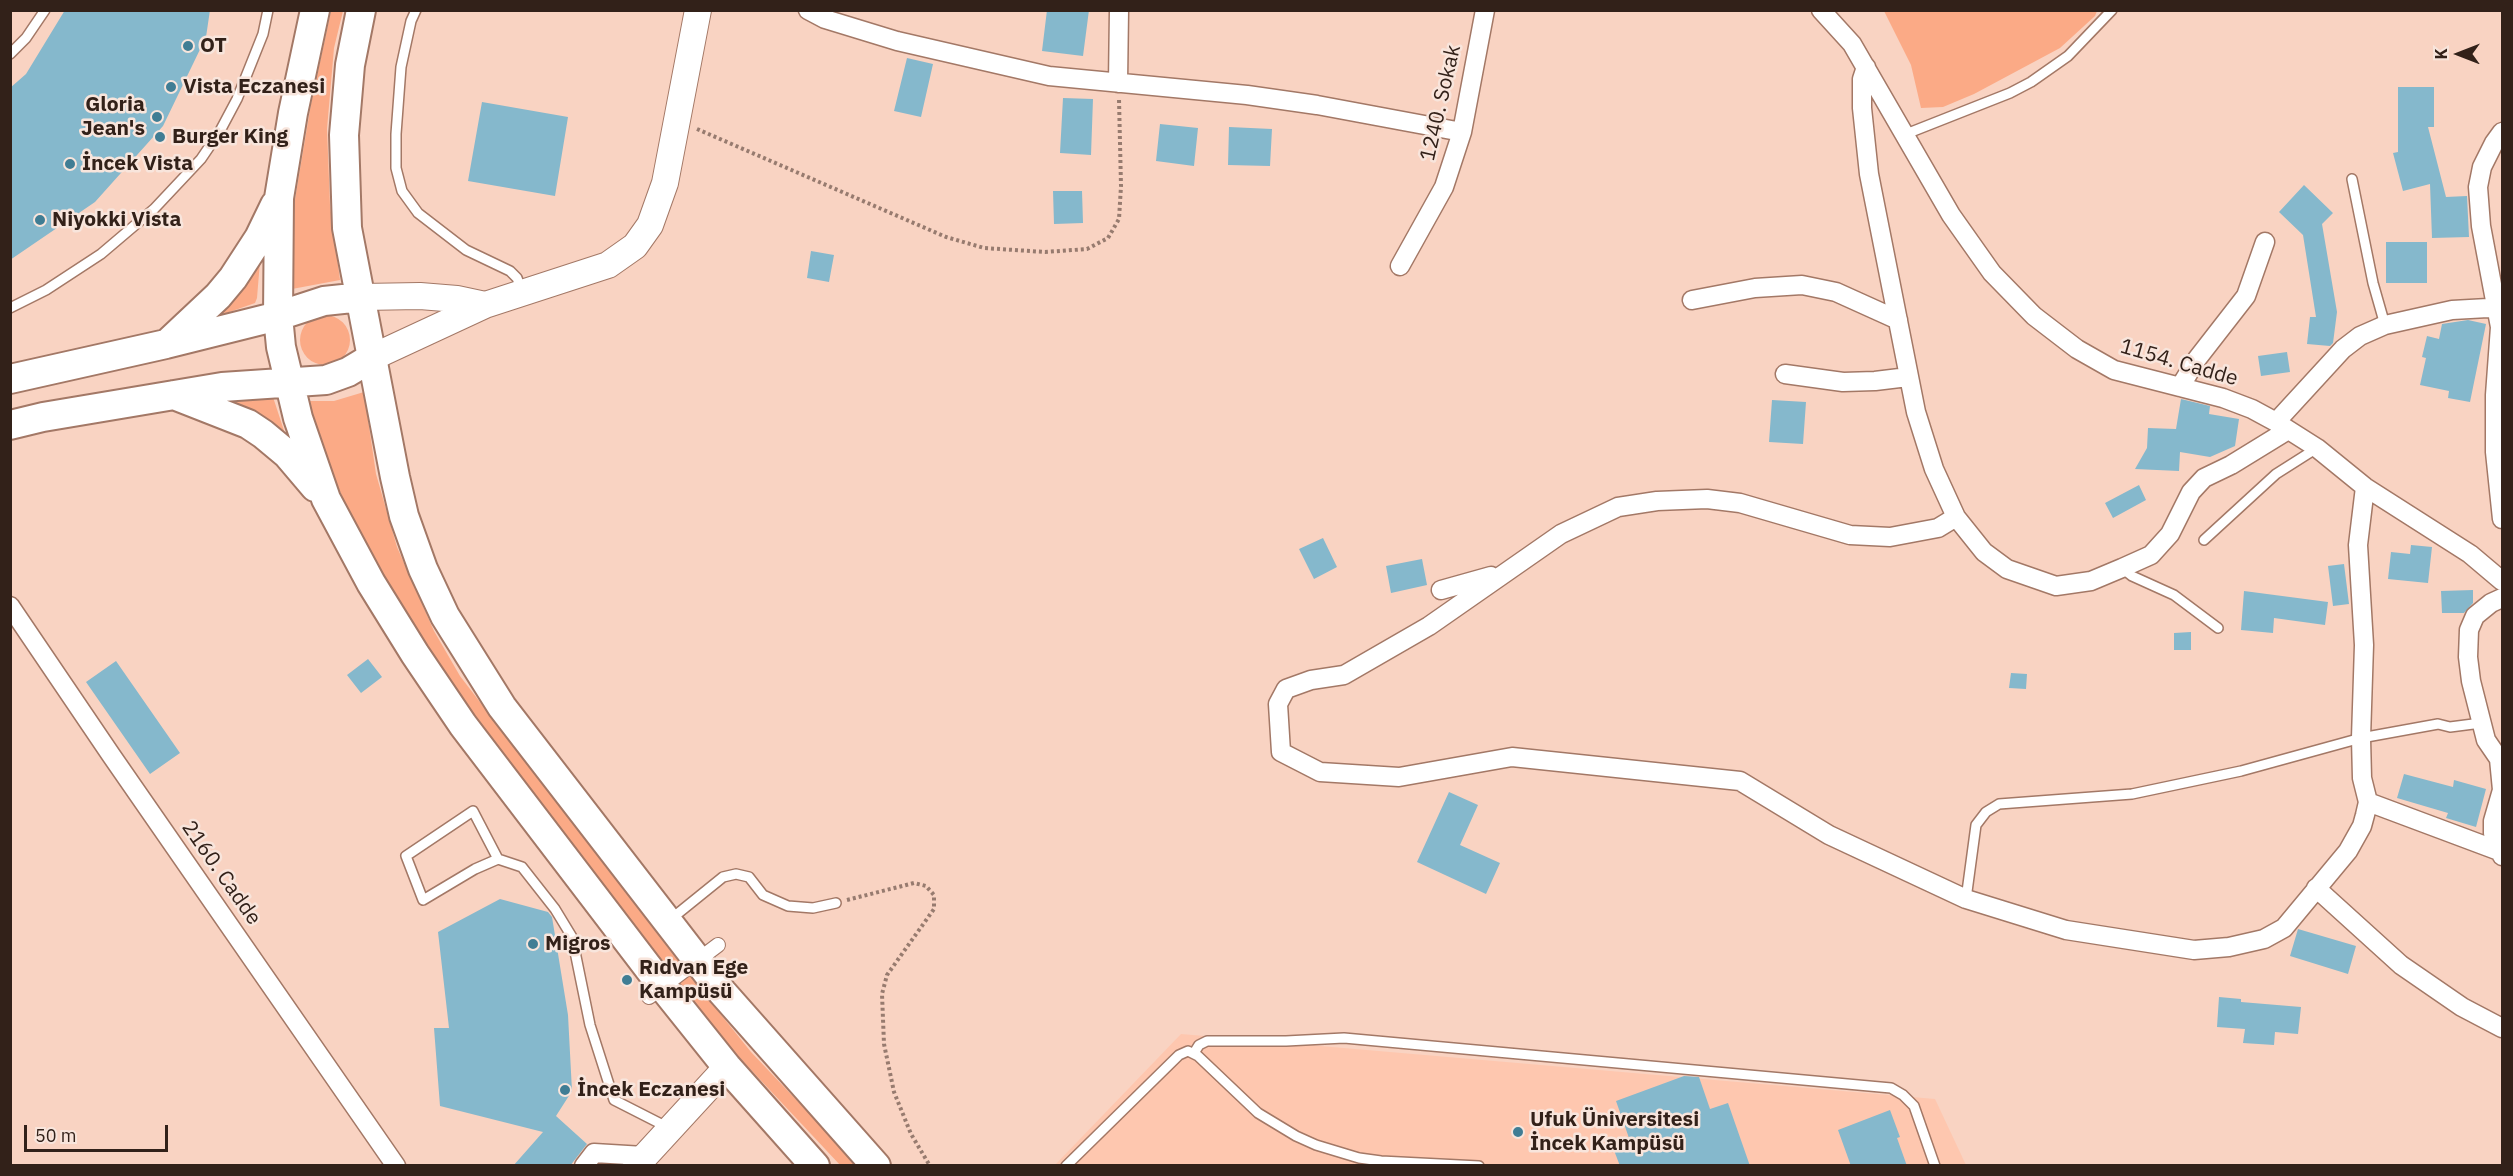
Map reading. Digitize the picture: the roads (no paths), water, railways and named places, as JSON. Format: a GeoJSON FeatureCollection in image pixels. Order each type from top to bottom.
{"type":"FeatureCollection","features":[{"type":"Feature","properties":{"kind":"main road"},"geometry":{"type":"LineString","coordinates":[[315,10],[293,113],[279,198],[278,316],[288,381],[298,418],[326,499],[367,576],[415,654],[463,725],[656,992],[727,1067],[815,1166]]}},
{"type":"Feature","properties":{"kind":"main road"},"geometry":{"type":"LineString","coordinates":[[362,10],[350,64],[344,135],[347,228],[404,516],[423,569],[445,616],[502,707],[668,922],[708,952],[722,992],[876,1166]]}},
{"type":"Feature","properties":{"kind":"main road"},"geometry":{"type":"LineString","coordinates":[[10,425],[172,394],[336,377],[373,357],[485,305],[608,265],[635,246],[647,230],[659,204],[678,121],[698,10]]}},
{"type":"Feature","properties":{"kind":"main road"},"geometry":{"type":"LineString","coordinates":[[166,345],[218,296],[233,278],[259,238],[279,198]]}},
{"type":"Feature","properties":{"kind":"main road"},"geometry":{"type":"LineString","coordinates":[[10,379],[166,345],[278,316],[324,301],[362,297],[420,296],[457,299],[485,305]]}},
{"type":"Feature","properties":{"kind":"main road"},"geometry":{"type":"LineString","coordinates":[[172,394],[248,424],[264,434],[286,454],[326,499]]}},
{"type":"Feature","properties":{"kind":"main road"},"geometry":{"type":"LineString","coordinates":[[640,1161],[727,1067]]}},
{"type":"Feature","properties":{"kind":"street"},"geometry":{"type":"LineString","coordinates":[[808,10],[825,19],[897,41],[1049,76],[1247,95],[1317,105],[1462,132]]}},
{"type":"Feature","properties":{"kind":"street"},"geometry":{"type":"LineString","coordinates":[[1118,83],[1119,10]]}},
{"type":"Feature","properties":{"kind":"street","name":"1240. Sokak"},"geometry":{"type":"LineString","coordinates":[[1400,266],[1444,187],[1462,132],[1485,10]]}},
{"type":"Feature","properties":{"kind":"street","name":"1154. Cadde"},"geometry":{"type":"LineString","coordinates":[[1821,10],[1852,44],[1952,215],[1992,273],[2034,316],[2077,349],[2114,370],[2223,398],[2252,409],[2317,448],[2366,488],[2470,554],[2502,581]]}},
{"type":"Feature","properties":{"kind":"street"},"geometry":{"type":"LineString","coordinates":[[1866,67],[1862,79],[1862,108],[1869,174],[1908,377],[1934,469],[1956,517],[1984,552],[2007,569],[2056,586],[2091,581],[2151,555],[2169,534],[2191,492],[2204,478],[2231,465],[2282,426],[2343,349],[2360,336],[2385,325],[2452,310],[2488,308],[2500,310]]}},
{"type":"Feature","properties":{"kind":"street"},"geometry":{"type":"LineString","coordinates":[[2502,132],[2482,168],[2478,188],[2481,226],[2500,310],[2495,395],[2495,452],[2502,519]]}},
{"type":"Feature","properties":{"kind":"street"},"geometry":{"type":"LineString","coordinates":[[2180,387],[2197,359],[2246,296],[2265,242]]}},
{"type":"Feature","properties":{"kind":"street"},"geometry":{"type":"LineString","coordinates":[[1692,300],[1755,288],[1802,285],[1836,292],[1898,320]]}},
{"type":"Feature","properties":{"kind":"street"},"geometry":{"type":"LineString","coordinates":[[1785,374],[1843,381],[1875,381],[1908,377]]}},
{"type":"Feature","properties":{"kind":"street"},"geometry":{"type":"LineString","coordinates":[[1956,517],[1938,528],[1890,537],[1850,535],[1740,503],[1707,499],[1657,501],[1618,507],[1571,529],[1429,626],[1344,675],[1311,680],[1286,689],[1278,704],[1281,752],[1320,772],[1399,777],[1512,757],[1740,781],[1829,835],[1966,899],[2066,930],[2194,950],[2229,947],[2264,939],[2284,928],[2356,839],[2368,802],[2362,778],[2364,645],[2358,545],[2366,488]]}},
{"type":"Feature","properties":{"kind":"street"},"geometry":{"type":"LineString","coordinates":[[1441,590],[1478,581],[1512,569]]}},
{"type":"Feature","properties":{"kind":"street"},"geometry":{"type":"LineString","coordinates":[[2501,853],[2493,833],[2493,821],[2502,790],[2499,759],[2471,681],[2468,657],[2469,630],[2475,616],[2491,603],[2502,598]]}},
{"type":"Feature","properties":{"kind":"street","name":"2160. Cadde"},"geometry":{"type":"LineString","coordinates":[[10,606],[396,1166]]}},
{"type":"Feature","properties":{"kind":"street"},"geometry":{"type":"LineString","coordinates":[[2368,802],[2501,853]]}},
{"type":"Feature","properties":{"kind":"street"},"geometry":{"type":"LineString","coordinates":[[2316,888],[2401,965],[2462,1007],[2502,1028]]}},
{"type":"Feature","properties":{"kind":"street"},"geometry":{"type":"LineString","coordinates":[[656,992],[708,952]]}},
{"type":"Feature","properties":{"kind":"street"},"geometry":{"type":"LineString","coordinates":[[584,1166],[594,1154],[640,1161]]}},
{"type":"Feature","properties":{"kind":"lane"},"geometry":{"type":"LineString","coordinates":[[10,54],[26,38],[45,10]]}},
{"type":"Feature","properties":{"kind":"lane"},"geometry":{"type":"LineString","coordinates":[[10,308],[46,290],[100,254],[154,209],[201,159],[220,131],[237,99],[263,34],[268,10]]}},
{"type":"Feature","properties":{"kind":"lane"},"geometry":{"type":"LineString","coordinates":[[416,10],[411,21],[401,67],[396,168],[402,191],[418,213],[466,250],[510,271],[517,278],[522,293]]}},
{"type":"Feature","properties":{"kind":"lane"},"geometry":{"type":"LineString","coordinates":[[1906,134],[2010,93],[2031,82],[2085,41],[2112,10]]}},
{"type":"Feature","properties":{"kind":"lane"},"geometry":{"type":"LineString","coordinates":[[2352,179],[2373,283],[2385,325]]}},
{"type":"Feature","properties":{"kind":"lane"},"geometry":{"type":"LineString","coordinates":[[2204,540],[2276,474],[2317,448]]}},
{"type":"Feature","properties":{"kind":"lane"},"geometry":{"type":"LineString","coordinates":[[2122,568],[2132,576],[2174,595],[2218,628]]}},
{"type":"Feature","properties":{"kind":"lane"},"geometry":{"type":"LineString","coordinates":[[1966,899],[1976,825],[1986,812],[1999,804],[2132,794],[2241,771],[2361,738],[2438,724],[2490,734]]}},
{"type":"Feature","properties":{"kind":"lane"},"geometry":{"type":"LineString","coordinates":[[498,859],[473,811],[406,856],[423,900],[475,869],[498,859],[522,867],[555,909],[572,938],[590,1025],[614,1100],[669,1128]]}},
{"type":"Feature","properties":{"kind":"lane"},"geometry":{"type":"LineString","coordinates":[[668,922],[723,878],[736,874],[748,877],[763,895],[788,906],[813,908],[836,903]]}},
{"type":"Feature","properties":{"kind":"lane"},"geometry":{"type":"LineString","coordinates":[[1194,1053],[1199,1045],[1207,1041],[1344,1038],[1891,1088],[1903,1095],[1914,1106],[1935,1166]]}},
{"type":"Feature","properties":{"kind":"lane"},"geometry":{"type":"LineString","coordinates":[[1066,1166],[1179,1055],[1188,1051],[1194,1053],[1258,1113],[1316,1145],[1348,1155],[1381,1161],[1479,1166]]}},
{"type":"Feature","properties":{"kind":"place","name":"OT"},"geometry":{"type":"Point","coordinates":[188,46]}},
{"type":"Feature","properties":{"kind":"place","name":"Vista Eczanesi"},"geometry":{"type":"Point","coordinates":[171,87]}},
{"type":"Feature","properties":{"kind":"place","name":"Gloria Jean's"},"geometry":{"type":"Point","coordinates":[157,117]}},
{"type":"Feature","properties":{"kind":"place","name":"Burger King"},"geometry":{"type":"Point","coordinates":[160,137]}},
{"type":"Feature","properties":{"kind":"place","name":"İncek Vista"},"geometry":{"type":"Point","coordinates":[70,164]}},
{"type":"Feature","properties":{"kind":"place","name":"Niyokki Vista"},"geometry":{"type":"Point","coordinates":[40,220]}},
{"type":"Feature","properties":{"kind":"place","name":"Migros"},"geometry":{"type":"Point","coordinates":[533,944]}},
{"type":"Feature","properties":{"kind":"place","name":"Rıdvan Ege Kampüsü"},"geometry":{"type":"Point","coordinates":[627,980]}},
{"type":"Feature","properties":{"kind":"place","name":"İncek Eczanesi"},"geometry":{"type":"Point","coordinates":[565,1090]}},
{"type":"Feature","properties":{"kind":"place","name":"Ufuk Üniversitesi İncek Kampüsü"},"geometry":{"type":"Point","coordinates":[1518,1132]}}]}
